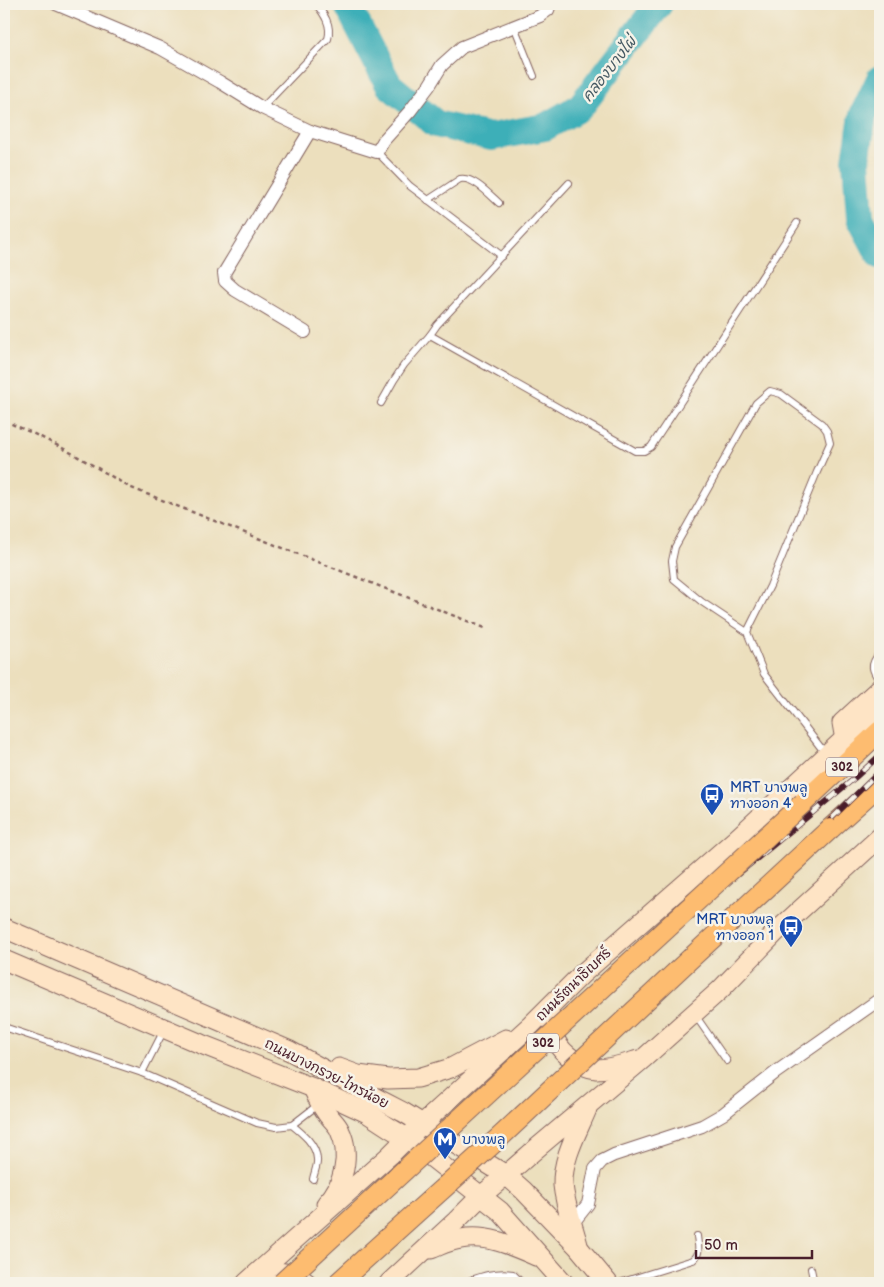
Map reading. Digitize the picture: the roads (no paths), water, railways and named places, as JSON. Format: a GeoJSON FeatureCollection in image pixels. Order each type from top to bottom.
{"type":"FeatureCollection","features":[{"type":"Feature","properties":{"kind":"main road"},"geometry":{"type":"LineString","coordinates":[[845,740],[842,722],[880,688]]}},
{"type":"Feature","properties":{"kind":"main road","name":"ถนนรัตนาธิเบศร์"},"geometry":{"type":"LineString","coordinates":[[246,1283],[390,1155],[531,1025],[567,987],[734,841],[880,706]]}},
{"type":"Feature","properties":{"kind":"main road","name":"ถนนรัตนาธิเบศร์"},"geometry":{"type":"LineString","coordinates":[[282,1283],[880,731]]}},
{"type":"Feature","properties":{"kind":"main road","name":"302"},"geometry":{"type":"LineString","coordinates":[[338,1283],[500,1137],[690,958],[880,784]]}},
{"type":"Feature","properties":{"kind":"main road"},"geometry":{"type":"LineString","coordinates":[[389,1283],[481,1196],[694,1014],[776,932],[880,837]]}},
{"type":"Feature","properties":{"kind":"main road","name":"ถนนบางกรวย-ไทรน้อย"},"geometry":{"type":"LineString","coordinates":[[4,928],[290,1051],[423,1123],[506,1175],[578,1247],[608,1283]]}},
{"type":"Feature","properties":{"kind":"main road","name":"ถนนบางกรวย-ไทรน้อย"},"geometry":{"type":"LineString","coordinates":[[4,960],[164,1028],[316,1096],[367,1113],[407,1138],[500,1211],[564,1283]]}},
{"type":"Feature","properties":{"kind":"main road"},"geometry":{"type":"LineString","coordinates":[[567,987],[556,1002],[552,1020],[556,1040],[561,1048],[579,1064],[595,1069],[616,1067],[644,1058]]}},
{"type":"Feature","properties":{"kind":"main road"},"geometry":{"type":"LineString","coordinates":[[290,1051],[358,1075],[388,1079],[418,1078],[451,1068],[531,1025]]}},
{"type":"Feature","properties":{"kind":"main road"},"geometry":{"type":"LineString","coordinates":[[287,1247],[332,1198],[344,1174],[345,1147],[340,1129],[329,1117],[316,1096]]}},
{"type":"Feature","properties":{"kind":"main road"},"geometry":{"type":"LineString","coordinates":[[578,1247],[568,1213],[563,1184],[566,1158],[588,1105]]}},
{"type":"Feature","properties":{"kind":"main road"},"geometry":{"type":"LineString","coordinates":[[528,1243],[553,1221]]}},
{"type":"Feature","properties":{"kind":"main road"},"geometry":{"type":"LineString","coordinates":[[420,1254],[462,1238],[482,1238],[502,1242],[542,1258]]}},
{"type":"Feature","properties":{"kind":"main road"},"geometry":{"type":"LineString","coordinates":[[246,1283],[266,1273],[282,1271],[301,1278],[307,1283]]}},
{"type":"Feature","properties":{"kind":"street"},"geometry":{"type":"LineString","coordinates":[[56,4],[71,7],[160,48],[262,108],[310,131],[377,152],[384,140],[429,86],[442,65],[462,47],[540,16],[548,10],[550,4]]}},
{"type":"Feature","properties":{"kind":"street"},"geometry":{"type":"LineString","coordinates":[[305,332],[235,290],[225,281],[224,273],[310,131]]}},
{"type":"Feature","properties":{"kind":"street"},"geometry":{"type":"LineString","coordinates":[[572,1224],[588,1204],[594,1170],[602,1161],[614,1155],[702,1126],[723,1114],[880,999]]}},
{"type":"Feature","properties":{"kind":"lane"},"geometry":{"type":"LineString","coordinates":[[262,108],[328,39],[329,25],[316,4]]}},
{"type":"Feature","properties":{"kind":"lane"},"geometry":{"type":"LineString","coordinates":[[514,26],[534,76]]}},
{"type":"Feature","properties":{"kind":"lane"},"geometry":{"type":"LineString","coordinates":[[377,152],[410,186],[502,256]]}},
{"type":"Feature","properties":{"kind":"lane"},"geometry":{"type":"LineString","coordinates":[[428,200],[460,179],[466,178],[473,181],[499,203]]}},
{"type":"Feature","properties":{"kind":"lane"},"geometry":{"type":"LineString","coordinates":[[381,403],[399,372],[437,325],[569,183]]}},
{"type":"Feature","properties":{"kind":"lane"},"geometry":{"type":"LineString","coordinates":[[430,335],[635,451],[644,451],[651,447],[797,223]]}},
{"type":"Feature","properties":{"kind":"lane"},"geometry":{"type":"LineString","coordinates":[[747,632],[770,586],[830,443],[827,431],[822,424],[782,394],[770,392],[756,403],[675,547],[672,561],[674,580],[702,602],[747,632],[764,674],[828,756]]}},
{"type":"Feature","properties":{"kind":"lane"},"geometry":{"type":"LineString","coordinates":[[880,653],[872,666],[872,671],[880,682]]}},
{"type":"Feature","properties":{"kind":"lane"},"geometry":{"type":"LineString","coordinates":[[694,1014],[727,1061]]}},
{"type":"Feature","properties":{"kind":"lane"},"geometry":{"type":"LineString","coordinates":[[4,1027],[142,1074],[257,1123],[276,1128],[292,1125],[316,1096]]}},
{"type":"Feature","properties":{"kind":"lane"},"geometry":{"type":"LineString","coordinates":[[142,1074],[164,1028]]}},
{"type":"Feature","properties":{"kind":"lane"},"geometry":{"type":"LineString","coordinates":[[292,1125],[313,1146],[318,1159],[313,1179]]}},
{"type":"Feature","properties":{"kind":"lane"},"geometry":{"type":"LineString","coordinates":[[619,1283],[697,1257],[699,1252],[697,1236]]}},
{"type":"Feature","properties":{"kind":"lane"},"geometry":{"type":"LineString","coordinates":[[811,1269],[814,1283]]}},
{"type":"Feature","properties":{"kind":"lane"},"geometry":{"type":"LineString","coordinates":[[463,1283],[502,1272],[514,1274],[522,1283]]}},
{"type":"Feature","properties":{"kind":"waterway","name":"คลองบางไผ่"},"geometry":{"type":"LineString","coordinates":[[347,4],[389,85],[436,124],[491,137],[545,127],[580,107],[659,4]]}},
{"type":"Feature","properties":{"kind":"waterway","name":"คลองบางไผ่"},"geometry":{"type":"LineString","coordinates":[[880,79],[863,115],[856,161],[860,218],[880,255]]}},
{"type":"Feature","properties":{"kind":"railway"},"geometry":{"type":"LineString","coordinates":[[287,1283],[703,903],[880,755]]}},
{"type":"Feature","properties":{"kind":"railway"},"geometry":{"type":"LineString","coordinates":[[332,1283],[723,925],[880,771]]}},
{"type":"Feature","properties":{"kind":"place","name":"MRT บางพลู ทางออก 4"},"geometry":{"type":"Point","coordinates":[712,816]}},
{"type":"Feature","properties":{"kind":"place","name":"MRT บางพลู ทางออก 1"},"geometry":{"type":"Point","coordinates":[791,948]}},
{"type":"Feature","properties":{"kind":"place","name":"บางพลู"},"geometry":{"type":"Point","coordinates":[445,1160]}}]}
